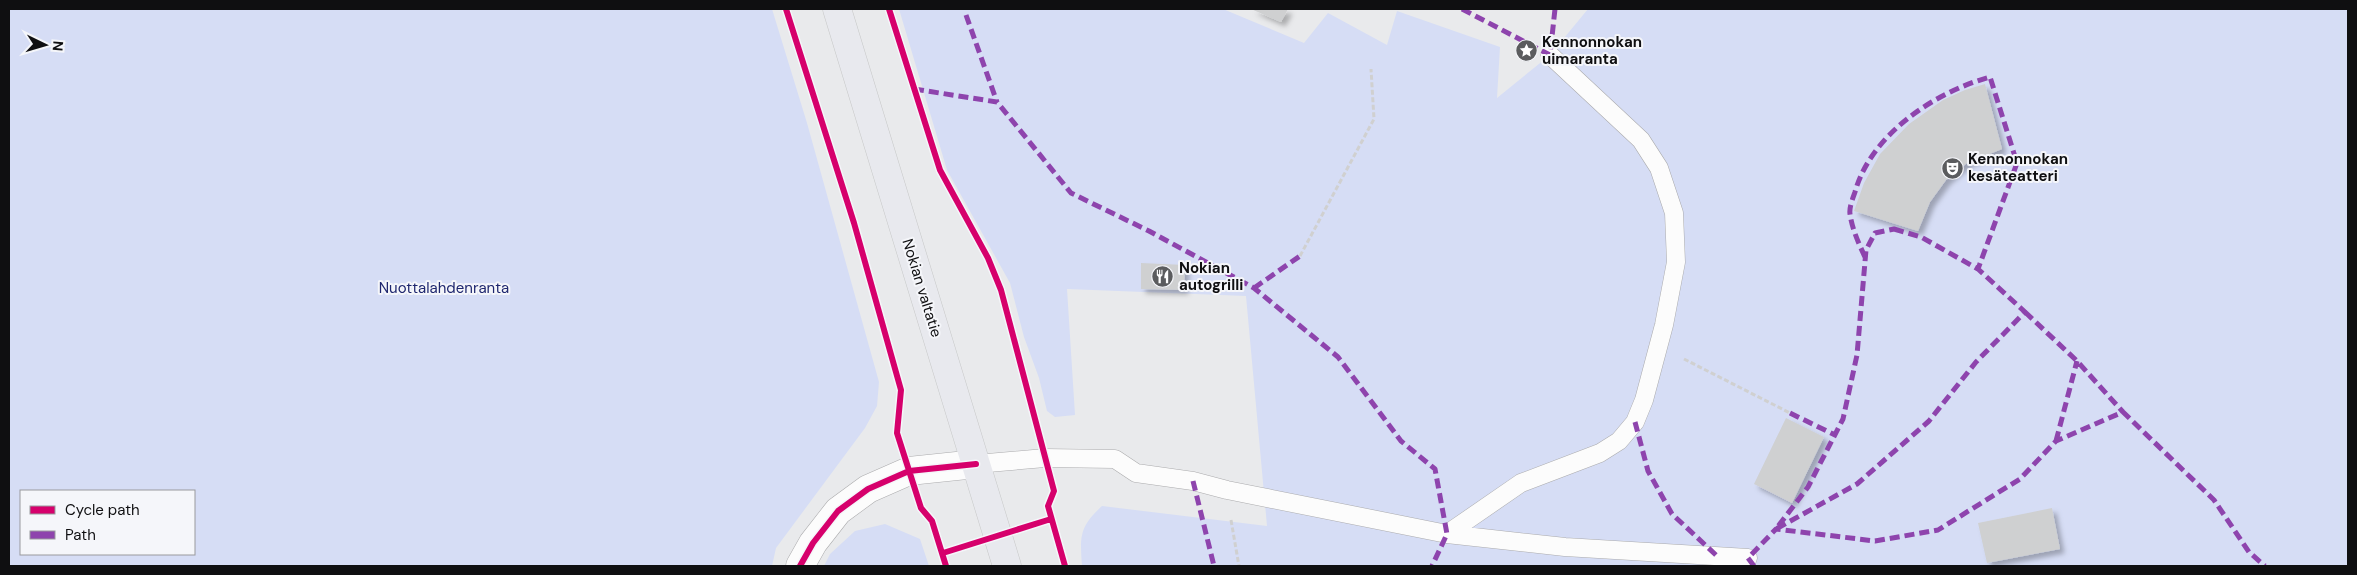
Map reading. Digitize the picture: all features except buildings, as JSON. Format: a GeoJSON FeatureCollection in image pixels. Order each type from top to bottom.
{"type":"FeatureCollection","features":[{"type":"Feature","properties":{"kind":"main road","name":"Nokian valtatie"},"geometry":{"type":"LineString","coordinates":[[837,9],[1006,566]]}},
{"type":"Feature","properties":{"kind":"street"},"geometry":{"type":"LineString","coordinates":[[800,566],[813,543],[838,511],[868,489],[909,471],[976,464]]}},
{"type":"Feature","properties":{"kind":"lane"},"geometry":{"type":"LineString","coordinates":[[1447,534],[1521,484],[1600,453],[1619,441],[1635,422],[1644,400],[1659,346],[1676,262],[1674,213],[1659,168],[1641,140],[1550,55]]}},
{"type":"Feature","properties":{"kind":"lane"},"geometry":{"type":"LineString","coordinates":[[976,464],[1045,458],[1116,459],[1136,473],[1193,481],[1227,490],[1447,534],[1565,547],[1748,558]]}},
{"type":"Feature","properties":{"kind":"path"},"geometry":{"type":"LineString","coordinates":[[1300,256],[1374,119],[1371,69]]}},
{"type":"Feature","properties":{"kind":"path"},"geometry":{"type":"LineString","coordinates":[[1659,346],[1790,413]]}},
{"type":"Feature","properties":{"kind":"path"},"geometry":{"type":"LineString","coordinates":[[1227,490],[1239,566]]}},
{"type":"Feature","properties":{"kind":"green space","name":"Nuottalahdenranta"},"geometry":{"type":"Polygon","coordinates":[[[9,9],[772,9],[807,123],[879,382],[877,406],[865,428],[776,548],[772,566],[9,566],[9,9]]]}},
{"type":"Feature","properties":{"kind":"green space"},"geometry":{"type":"Polygon","coordinates":[[[899,9],[1223,9],[1304,43],[1328,13],[1387,45],[1397,11],[1500,47],[1497,98],[1550,55],[1588,9],[2348,9],[2348,566],[1082,566],[1081,540],[1085,527],[1094,513],[1102,506],[1267,526],[1246,296],[1067,289],[1075,415],[1055,417],[1047,411],[1039,378],[1024,337],[1010,283],[947,170],[899,9]]]}},
{"type":"Feature","properties":{"kind":"green space"},"geometry":{"type":"Polygon","coordinates":[[[885,524],[920,539],[929,566],[824,566],[830,554],[855,531],[885,524]]]}},
{"type":"Feature","properties":{"kind":"marked path"},"geometry":{"type":"LineString","coordinates":[[1462,9],[1550,55],[1555,9]]}},
{"type":"Feature","properties":{"kind":"marked path"},"geometry":{"type":"LineString","coordinates":[[966,15],[997,102]]}},
{"type":"Feature","properties":{"kind":"marked path"},"geometry":{"type":"LineString","coordinates":[[1865,257],[1854,231],[1850,208],[1863,171],[1875,152],[1890,134],[1927,105],[1948,93],[1990,77],[2017,163],[1978,269]]}},
{"type":"Feature","properties":{"kind":"marked path"},"geometry":{"type":"LineString","coordinates":[[914,89],[997,102],[1071,193],[1149,231],[1254,288],[1338,357],[1401,441],[1435,469],[1447,534],[1432,566]]}},
{"type":"Feature","properties":{"kind":"marked path"},"geometry":{"type":"LineString","coordinates":[[1894,229],[1921,237],[1978,269],[2025,312],[1976,362],[1929,421],[1857,484],[1776,529],[1808,487],[1843,419],[1857,355],[1866,250],[1875,233],[1894,229]]}},
{"type":"Feature","properties":{"kind":"marked path"},"geometry":{"type":"LineString","coordinates":[[1254,288],[1300,256]]}},
{"type":"Feature","properties":{"kind":"marked path"},"geometry":{"type":"LineString","coordinates":[[2025,312],[2077,361],[2123,412]]}},
{"type":"Feature","properties":{"kind":"marked path"},"geometry":{"type":"LineString","coordinates":[[2056,441],[2077,361]]}},
{"type":"Feature","properties":{"kind":"marked path"},"geometry":{"type":"LineString","coordinates":[[1754,566],[1748,558],[1776,529],[1875,541],[1938,530],[2020,479],[2056,441],[2123,412],[2214,500],[2249,552],[2265,566]]}},
{"type":"Feature","properties":{"kind":"marked path"},"geometry":{"type":"LineString","coordinates":[[1790,413],[1835,435]]}},
{"type":"Feature","properties":{"kind":"marked path"},"geometry":{"type":"LineString","coordinates":[[1635,422],[1648,471],[1672,514],[1717,556]]}},
{"type":"Feature","properties":{"kind":"marked path"},"geometry":{"type":"LineString","coordinates":[[1193,481],[1214,566]]}},
{"type":"Feature","properties":{"kind":"cycle path"},"geometry":{"type":"LineString","coordinates":[[786,9],[854,223],[901,390],[897,433],[921,508],[932,521],[946,566]]}},
{"type":"Feature","properties":{"kind":"cycle path"},"geometry":{"type":"LineString","coordinates":[[889,9],[940,170],[988,258],[1001,290],[1054,491],[1048,506],[1065,566]]}},
{"type":"Feature","properties":{"kind":"cycle path"},"geometry":{"type":"LineString","coordinates":[[800,566],[813,543],[838,511],[868,489],[909,471],[976,464]]}},
{"type":"Feature","properties":{"kind":"cycle path"},"geometry":{"type":"LineString","coordinates":[[943,553],[1051,519]]}},
{"type":"Feature","properties":{"kind":"place","name":"Kennonnokan uimaranta"},"geometry":{"type":"Point","coordinates":[1526,51]}},
{"type":"Feature","properties":{"kind":"place","name":"Kennonnokan kesäteatteri"},"geometry":{"type":"Point","coordinates":[1952,168]}},
{"type":"Feature","properties":{"kind":"place","name":"Nokian autogrilli"},"geometry":{"type":"Point","coordinates":[1163,277]}}]}
